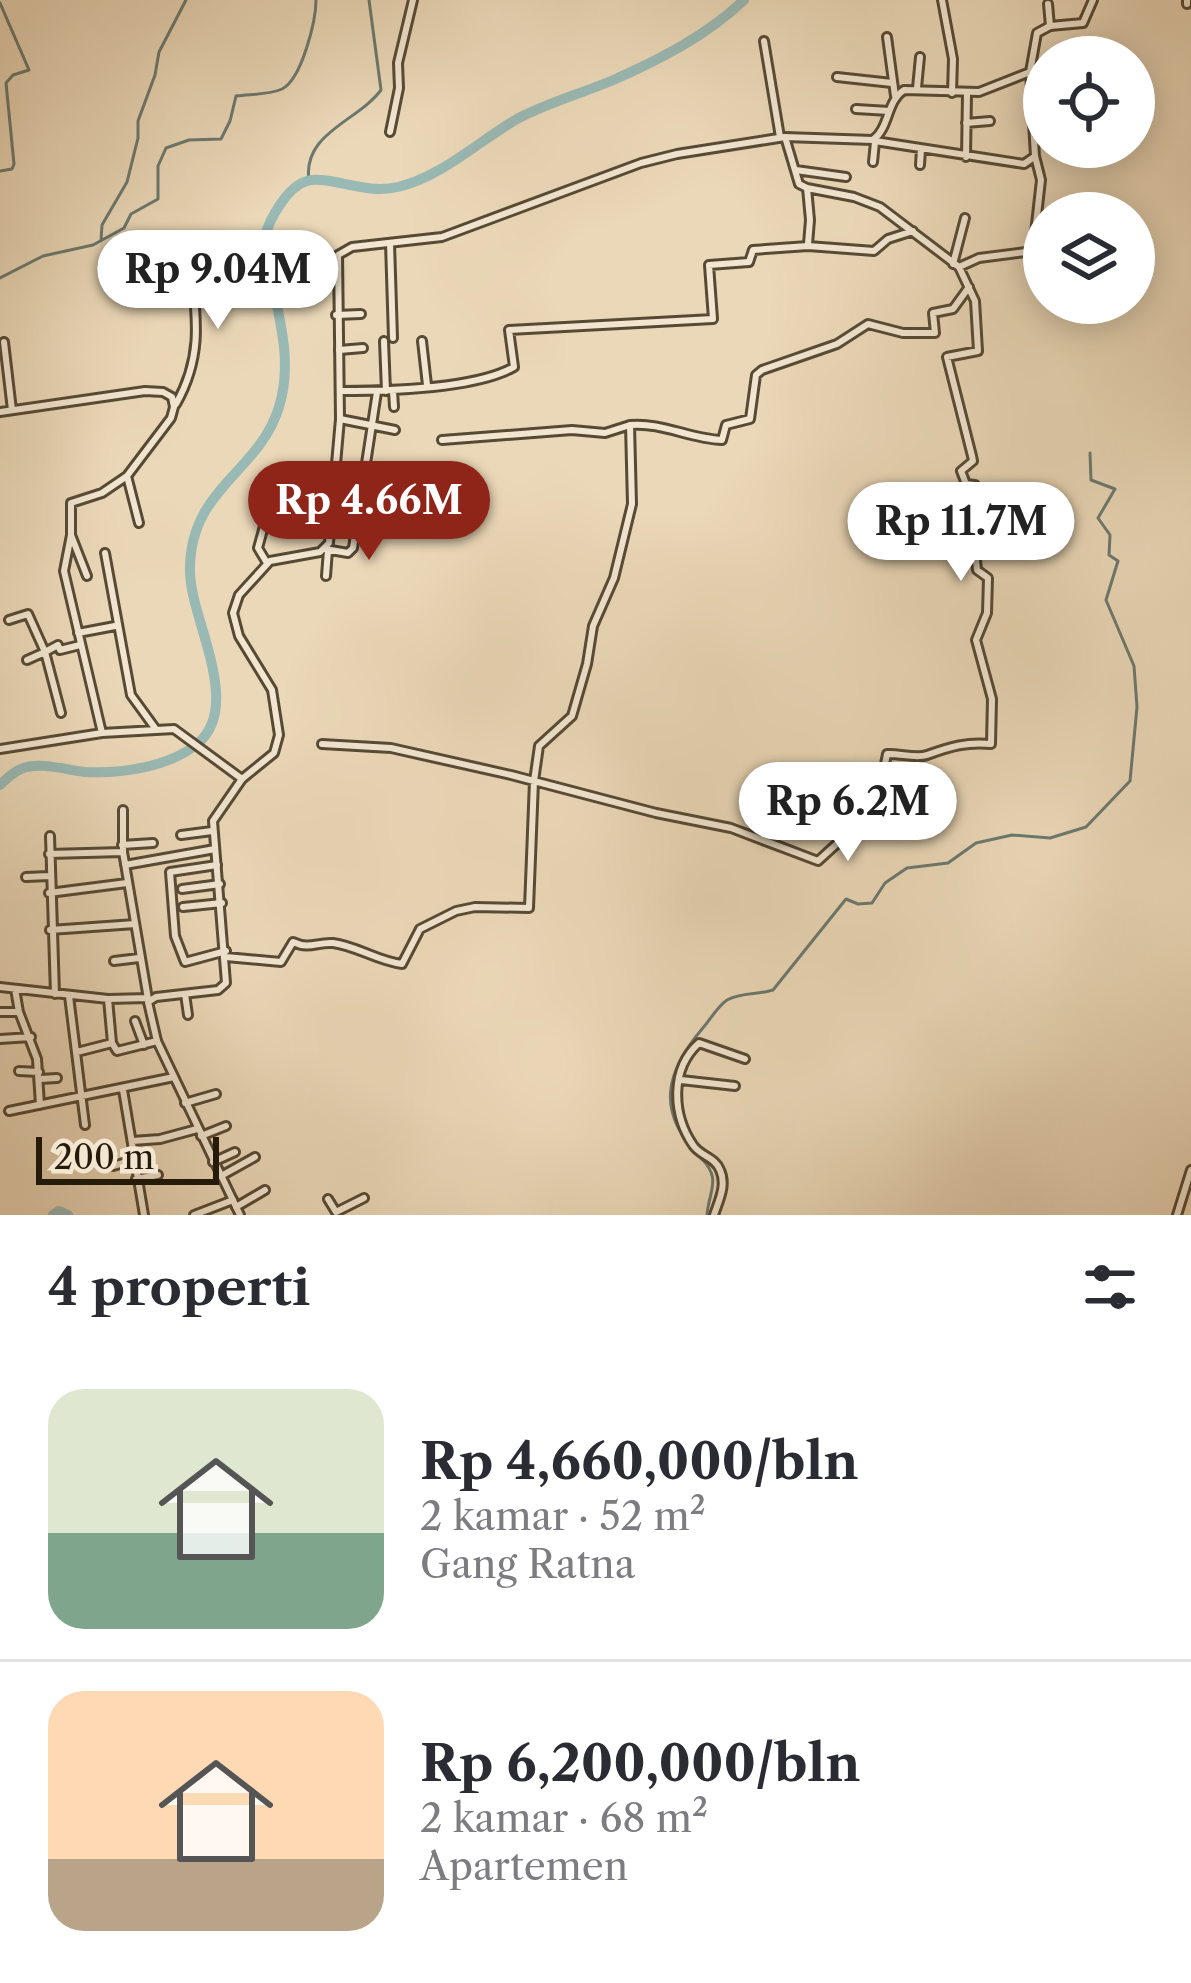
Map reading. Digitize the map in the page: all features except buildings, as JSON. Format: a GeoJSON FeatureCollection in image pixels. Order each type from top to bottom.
{"type":"FeatureCollection","features":[{"type":"Feature","properties":{"kind":"street"},"geometry":{"type":"LineString","coordinates":[[390,132],[399,88],[398,63],[413,0]]}},
{"type":"Feature","properties":{"kind":"street"},"geometry":{"type":"LineString","coordinates":[[942,0],[953,59],[952,93]]}},
{"type":"Feature","properties":{"kind":"street"},"geometry":{"type":"LineString","coordinates":[[1036,36],[1050,26],[1083,23],[1094,0]]}},
{"type":"Feature","properties":{"kind":"street"},"geometry":{"type":"LineString","coordinates":[[1048,4],[1050,26]]}},
{"type":"Feature","properties":{"kind":"street"},"geometry":{"type":"LineString","coordinates":[[873,161],[875,140],[896,96],[887,37]]}},
{"type":"Feature","properties":{"kind":"street"},"geometry":{"type":"LineString","coordinates":[[322,744],[391,748],[731,827],[818,861],[841,840],[852,816],[886,806],[888,782],[882,778],[887,754],[926,755],[940,746],[977,740],[991,744],[992,699],[976,640],[987,613],[988,578],[977,570],[973,531],[987,522],[982,499],[973,484],[966,484],[961,471],[973,456],[947,361],[952,353],[978,351],[975,302],[956,266],[913,231],[862,200],[799,184],[782,137],[764,41]]}},
{"type":"Feature","properties":{"kind":"street"},"geometry":{"type":"LineString","coordinates":[[917,88],[920,57]]}},
{"type":"Feature","properties":{"kind":"street"},"geometry":{"type":"LineString","coordinates":[[896,96],[917,88],[967,94],[1023,74]]}},
{"type":"Feature","properties":{"kind":"street"},"geometry":{"type":"LineString","coordinates":[[837,77],[892,83]]}},
{"type":"Feature","properties":{"kind":"street"},"geometry":{"type":"LineString","coordinates":[[966,157],[967,94]]}},
{"type":"Feature","properties":{"kind":"street"},"geometry":{"type":"LineString","coordinates":[[856,109],[889,111]]}},
{"type":"Feature","properties":{"kind":"street"},"geometry":{"type":"LineString","coordinates":[[965,123],[990,122]]}},
{"type":"Feature","properties":{"kind":"street"},"geometry":{"type":"LineString","coordinates":[[326,576],[340,419],[338,256],[352,247],[442,236],[650,160],[782,137],[875,140],[1023,164]]}},
{"type":"Feature","properties":{"kind":"street"},"geometry":{"type":"LineString","coordinates":[[920,165],[921,148]]}},
{"type":"Feature","properties":{"kind":"street"},"geometry":{"type":"LineString","coordinates":[[956,266],[979,258],[1032,252],[1041,180],[1038,168]]}},
{"type":"Feature","properties":{"kind":"street"},"geometry":{"type":"LineString","coordinates":[[796,170],[845,177]]}},
{"type":"Feature","properties":{"kind":"street"},"geometry":{"type":"LineString","coordinates":[[807,188],[808,246]]}},
{"type":"Feature","properties":{"kind":"street"},"geometry":{"type":"LineString","coordinates":[[956,266],[964,218]]}},
{"type":"Feature","properties":{"kind":"street"},"geometry":{"type":"LineString","coordinates":[[340,391],[385,391],[493,376],[512,369],[509,330],[712,320],[709,266],[748,262],[756,250],[808,246],[874,251],[888,238],[913,231]]}},
{"type":"Feature","properties":{"kind":"street"},"geometry":{"type":"LineString","coordinates":[[102,733],[64,571],[71,503],[102,493],[127,476],[160,435],[188,383],[197,353],[189,242]]}},
{"type":"Feature","properties":{"kind":"street"},"geometry":{"type":"LineString","coordinates":[[0,987],[148,999],[223,987],[226,954],[213,821],[242,779],[273,755],[279,740],[272,690],[243,645],[232,616],[239,596],[267,563],[326,550],[351,552],[373,427],[385,391],[390,243]]}},
{"type":"Feature","properties":{"kind":"street"},"geometry":{"type":"LineString","coordinates":[[442,440],[572,430],[605,433],[655,424],[722,440],[726,425],[750,419],[756,375],[762,370],[837,344],[862,325],[935,333],[933,313],[953,309],[969,287]]}},
{"type":"Feature","properties":{"kind":"street"},"geometry":{"type":"LineString","coordinates":[[337,314],[361,314]]}},
{"type":"Feature","properties":{"kind":"street"},"geometry":{"type":"LineString","coordinates":[[422,341],[427,385]]}},
{"type":"Feature","properties":{"kind":"street"},"geometry":{"type":"LineString","coordinates":[[4,342],[12,410]]}},
{"type":"Feature","properties":{"kind":"street"},"geometry":{"type":"LineString","coordinates":[[339,350],[363,348]]}},
{"type":"Feature","properties":{"kind":"street"},"geometry":{"type":"LineString","coordinates":[[0,412],[145,391],[168,393],[174,407]]}},
{"type":"Feature","properties":{"kind":"street"},"geometry":{"type":"LineString","coordinates":[[385,391],[394,407]]}},
{"type":"Feature","properties":{"kind":"street"},"geometry":{"type":"LineString","coordinates":[[340,419],[395,430]]}},
{"type":"Feature","properties":{"kind":"street"},"geometry":{"type":"LineString","coordinates":[[217,865],[170,872],[174,929],[185,962],[226,954],[281,962],[293,941],[310,948],[329,943],[378,962],[402,964],[420,928],[456,911],[529,908],[540,744],[573,712],[592,626],[614,578],[632,504],[630,425]]}},
{"type":"Feature","properties":{"kind":"street"},"geometry":{"type":"LineString","coordinates":[[127,476],[139,523]]}},
{"type":"Feature","properties":{"kind":"street"},"geometry":{"type":"LineString","coordinates":[[362,486],[403,492],[412,480],[449,488]]}},
{"type":"Feature","properties":{"kind":"street"},"geometry":{"type":"LineString","coordinates":[[267,563],[258,548],[272,497]]}},
{"type":"Feature","properties":{"kind":"street"},"geometry":{"type":"LineString","coordinates":[[268,509],[312,507]]}},
{"type":"Feature","properties":{"kind":"street"},"geometry":{"type":"LineString","coordinates":[[332,508],[356,509]]}},
{"type":"Feature","properties":{"kind":"street"},"geometry":{"type":"LineString","coordinates":[[71,535],[87,576]]}},
{"type":"Feature","properties":{"kind":"street"},"geometry":{"type":"LineString","coordinates":[[105,553],[132,700],[155,728]]}},
{"type":"Feature","properties":{"kind":"street"},"geometry":{"type":"LineString","coordinates":[[9,620],[28,614],[45,652],[61,713]]}},
{"type":"Feature","properties":{"kind":"street"},"geometry":{"type":"LineString","coordinates":[[77,633],[115,626]]}},
{"type":"Feature","properties":{"kind":"street"},"geometry":{"type":"LineString","coordinates":[[27,660],[58,645],[60,650],[80,645]]}},
{"type":"Feature","properties":{"kind":"street"},"geometry":{"type":"LineString","coordinates":[[0,749],[165,727],[184,734],[242,779]]}},
{"type":"Feature","properties":{"kind":"street"},"geometry":{"type":"LineString","coordinates":[[123,810],[125,865],[157,1041],[236,1207]]}},
{"type":"Feature","properties":{"kind":"street"},"geometry":{"type":"LineString","coordinates":[[181,835],[212,831]]}},
{"type":"Feature","properties":{"kind":"street"},"geometry":{"type":"LineString","coordinates":[[50,836],[55,994]]}},
{"type":"Feature","properties":{"kind":"street"},"geometry":{"type":"LineString","coordinates":[[49,854],[153,843]]}},
{"type":"Feature","properties":{"kind":"street"},"geometry":{"type":"LineString","coordinates":[[125,865],[215,848]]}},
{"type":"Feature","properties":{"kind":"street"},"geometry":{"type":"LineString","coordinates":[[26,877],[49,876]]}},
{"type":"Feature","properties":{"kind":"street"},"geometry":{"type":"LineString","coordinates":[[49,893],[128,883]]}},
{"type":"Feature","properties":{"kind":"street"},"geometry":{"type":"LineString","coordinates":[[182,889],[220,884]]}},
{"type":"Feature","properties":{"kind":"street"},"geometry":{"type":"LineString","coordinates":[[183,907],[222,903]]}},
{"type":"Feature","properties":{"kind":"street"},"geometry":{"type":"LineString","coordinates":[[50,930],[135,924]]}},
{"type":"Feature","properties":{"kind":"street"},"geometry":{"type":"LineString","coordinates":[[114,961],[139,958]]}},
{"type":"Feature","properties":{"kind":"street"},"geometry":{"type":"LineString","coordinates":[[15,989],[40,1076],[40,1105]]}},
{"type":"Feature","properties":{"kind":"street"},"geometry":{"type":"LineString","coordinates":[[184,994],[188,1015]]}},
{"type":"Feature","properties":{"kind":"street"},"geometry":{"type":"LineString","coordinates":[[69,996],[85,1125]]}},
{"type":"Feature","properties":{"kind":"street"},"geometry":{"type":"LineString","coordinates":[[108,999],[115,1052],[157,1041]]}},
{"type":"Feature","properties":{"kind":"street"},"geometry":{"type":"LineString","coordinates":[[0,1012],[19,1012]]}},
{"type":"Feature","properties":{"kind":"street"},"geometry":{"type":"LineString","coordinates":[[135,1021],[144,1045]]}},
{"type":"Feature","properties":{"kind":"street"},"geometry":{"type":"LineString","coordinates":[[0,1040],[31,1036]]}},
{"type":"Feature","properties":{"kind":"street"},"geometry":{"type":"LineString","coordinates":[[714,1215],[722,1194],[722,1174],[712,1159],[696,1150],[676,1112],[685,1058],[701,1042],[745,1059]]}},
{"type":"Feature","properties":{"kind":"street"},"geometry":{"type":"LineString","coordinates":[[76,1052],[112,1043]]}},
{"type":"Feature","properties":{"kind":"street"},"geometry":{"type":"LineString","coordinates":[[20,1071],[57,1078]]}},
{"type":"Feature","properties":{"kind":"street"},"geometry":{"type":"LineString","coordinates":[[9,1111],[174,1077]]}},
{"type":"Feature","properties":{"kind":"street"},"geometry":{"type":"LineString","coordinates":[[681,1080],[735,1086]]}},
{"type":"Feature","properties":{"kind":"street"},"geometry":{"type":"LineString","coordinates":[[123,1090],[143,1215]]}},
{"type":"Feature","properties":{"kind":"street"},"geometry":{"type":"LineString","coordinates":[[185,1102],[216,1094]]}},
{"type":"Feature","properties":{"kind":"street"},"geometry":{"type":"LineString","coordinates":[[132,1141],[226,1126]]}},
{"type":"Feature","properties":{"kind":"street"},"geometry":{"type":"LineString","coordinates":[[214,1162],[236,1152]]}},
{"type":"Feature","properties":{"kind":"street"},"geometry":{"type":"LineString","coordinates":[[221,1176],[255,1157]]}},
{"type":"Feature","properties":{"kind":"street"},"geometry":{"type":"LineString","coordinates":[[113,1166],[134,1160]]}},
{"type":"Feature","properties":{"kind":"street"},"geometry":{"type":"LineString","coordinates":[[1177,1215],[1191,1170]]}},
{"type":"Feature","properties":{"kind":"street"},"geometry":{"type":"LineString","coordinates":[[136,1179],[158,1174]]}},
{"type":"Feature","properties":{"kind":"street"},"geometry":{"type":"LineString","coordinates":[[194,1215],[236,1207],[265,1190]]}},
{"type":"Feature","properties":{"kind":"street"},"geometry":{"type":"LineString","coordinates":[[328,1199],[336,1214],[364,1198]]}},
{"type":"Feature","properties":{"kind":"waterway"},"geometry":{"type":"LineString","coordinates":[[101,241],[102,225],[127,182],[138,121],[159,52],[186,0]]}},
{"type":"Feature","properties":{"kind":"waterway"},"geometry":{"type":"LineString","coordinates":[[0,278],[43,256],[93,245],[124,228],[131,214],[158,199],[158,166],[166,148],[189,140],[221,139],[236,96],[271,92],[289,83],[306,48],[316,0]]}},
{"type":"Feature","properties":{"kind":"waterway"},"geometry":{"type":"LineString","coordinates":[[309,181],[309,165],[322,140],[381,90],[369,0]]}},
{"type":"Feature","properties":{"kind":"waterway"},"geometry":{"type":"LineString","coordinates":[[0,785],[28,767],[99,772],[158,763],[186,752],[210,728],[216,708],[215,685],[192,591],[193,543],[212,500],[257,449],[279,407],[284,343],[265,237],[286,196],[300,184],[316,180],[373,189],[414,182],[517,119],[664,56],[744,0]]}},
{"type":"Feature","properties":{"kind":"waterway"},"geometry":{"type":"LineString","coordinates":[[0,3],[29,70],[6,83],[14,164],[0,171]]}},
{"type":"Feature","properties":{"kind":"waterway"},"geometry":{"type":"LineString","coordinates":[[697,1154],[675,1122],[671,1091],[680,1060],[723,1003],[773,990],[846,899],[872,903],[885,883],[907,868],[948,863],[976,843],[1012,835],[1050,838],[1086,827],[1130,781],[1137,707],[1134,666],[1106,600],[1118,561],[1109,555],[1110,535],[1098,518],[1115,489],[1091,480],[1090,453]]}},
{"type":"Feature","properties":{"kind":"waterway"},"geometry":{"type":"LineString","coordinates":[[701,1158],[713,1179],[707,1215]]}},
{"type":"Feature","properties":{"kind":"waterway"},"geometry":{"type":"LineString","coordinates":[[1181,1215],[1191,1184]]}},
{"type":"Feature","properties":{"kind":"waterway"},"geometry":{"type":"LineString","coordinates":[[53,1215],[59,1211],[68,1215]]}}]}
